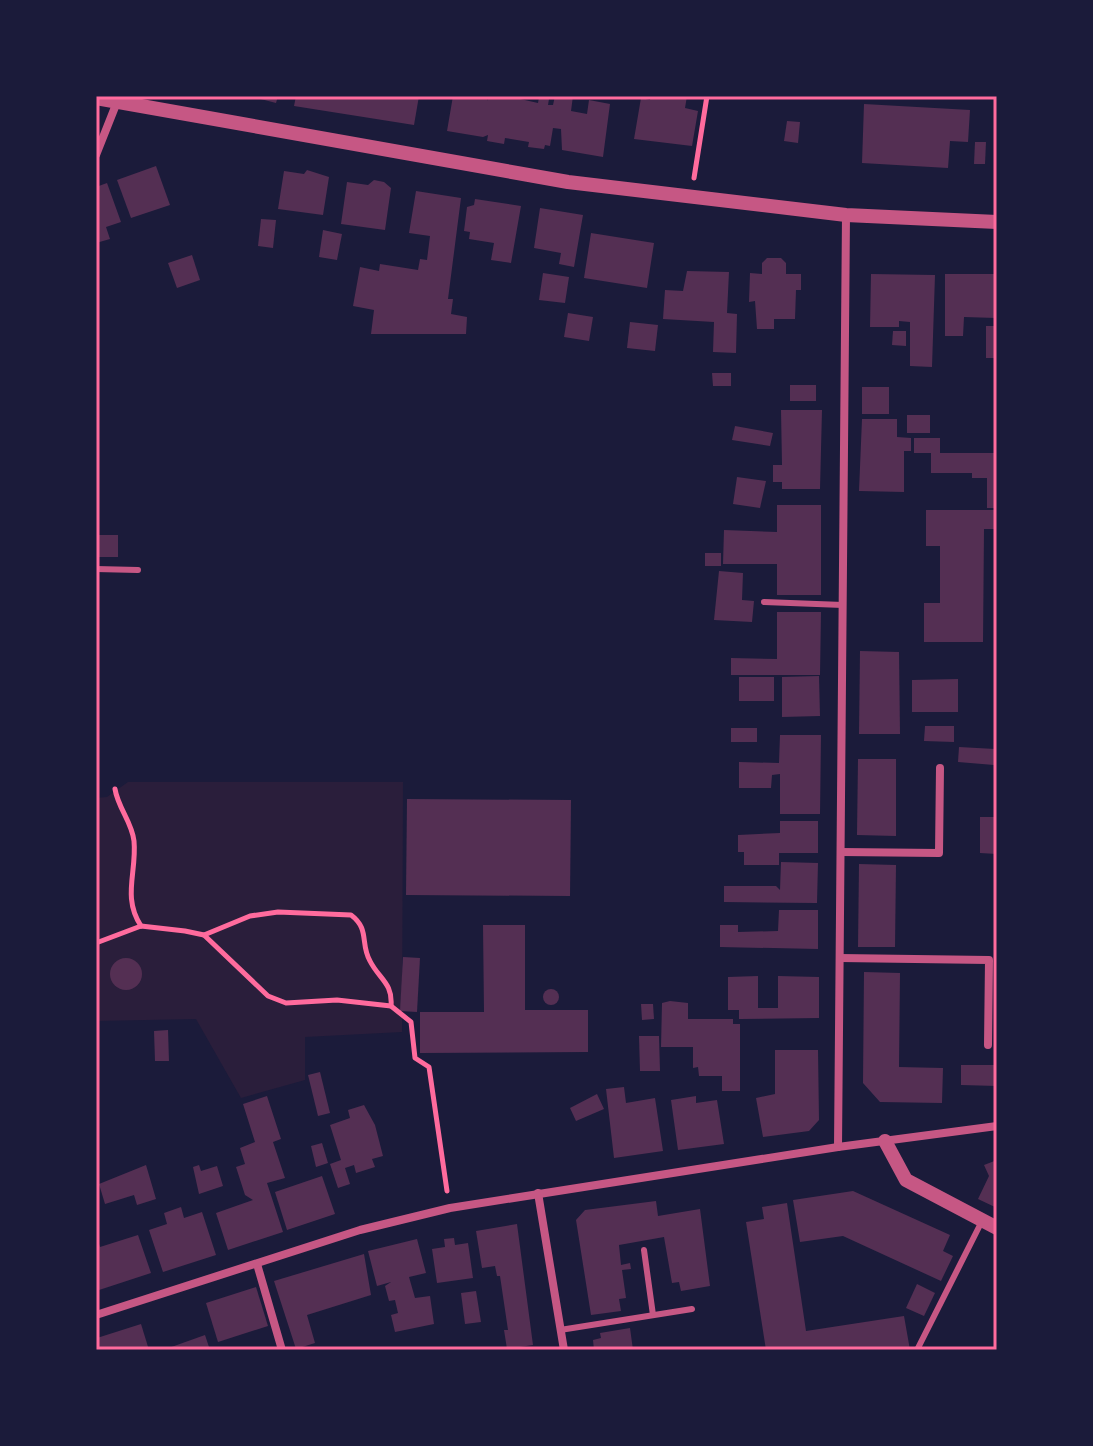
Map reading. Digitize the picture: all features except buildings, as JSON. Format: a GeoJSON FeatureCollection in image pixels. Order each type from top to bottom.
{"type":"FeatureCollection","features":[{"type":"Feature","properties":{"kind":"street"},"geometry":{"type":"LineString","coordinates":[[96,98],[420,158],[691,199],[846,215],[997,222]]}},
{"type":"Feature","properties":{"kind":"street"},"geometry":{"type":"LineString","coordinates":[[96,155],[117,102]]}},
{"type":"Feature","properties":{"kind":"street"},"geometry":{"type":"LineString","coordinates":[[838,1147],[846,215]]}},
{"type":"Feature","properties":{"kind":"street"},"geometry":{"type":"LineString","coordinates":[[841,852],[939,853],[940,768]]}},
{"type":"Feature","properties":{"kind":"street"},"geometry":{"type":"LineString","coordinates":[[840,958],[989,960],[988,1045]]}},
{"type":"Feature","properties":{"kind":"street"},"geometry":{"type":"LineString","coordinates":[[96,1315],[360,1230],[450,1208],[838,1147],[997,1126]]}},
{"type":"Feature","properties":{"kind":"street"},"geometry":{"type":"LineString","coordinates":[[885,1141],[906,1180],[997,1228]]}},
{"type":"Feature","properties":{"kind":"street"},"geometry":{"type":"LineString","coordinates":[[538,1193],[564,1350]]}},
{"type":"Feature","properties":{"kind":"street"},"geometry":{"type":"LineString","coordinates":[[257,1264],[282,1350]]}},
{"type":"Feature","properties":{"kind":"lane"},"geometry":{"type":"LineString","coordinates":[[96,569],[138,570]]}},
{"type":"Feature","properties":{"kind":"lane"},"geometry":{"type":"LineString","coordinates":[[764,602],[843,605]]}},
{"type":"Feature","properties":{"kind":"lane"},"geometry":{"type":"LineString","coordinates":[[917,1350],[982,1221]]}},
{"type":"Feature","properties":{"kind":"lane"},"geometry":{"type":"LineString","coordinates":[[644,1250],[653,1315]]}},
{"type":"Feature","properties":{"kind":"lane"},"geometry":{"type":"LineString","coordinates":[[560,1330],[692,1309]]}},
{"type":"Feature","properties":{"kind":"path"},"geometry":{"type":"LineString","coordinates":[[691,199],[707,96]]}},
{"type":"Feature","properties":{"kind":"path"},"geometry":{"type":"LineString","coordinates":[[115,789],[117,804],[132,829],[134,844],[129,897],[133,914],[141,926]]}},
{"type":"Feature","properties":{"kind":"path"},"geometry":{"type":"LineString","coordinates":[[96,943],[141,926],[204,935],[250,916],[278,912],[351,915],[360,922],[366,933],[371,965],[389,984],[391,1006]]}},
{"type":"Feature","properties":{"kind":"path"},"geometry":{"type":"LineString","coordinates":[[204,935],[268,996],[286,1003],[337,1000],[391,1006],[411,1022],[415,1058],[429,1067],[450,1208]]}},
{"type":"Feature","properties":{"kind":"shaded area"},"geometry":{"type":"Polygon","coordinates":[[[128,782],[403,782],[402,1032],[305,1037],[305,1080],[241,1098],[196,1019],[96,1021],[96,798],[107,797],[128,782]]]}}]}
